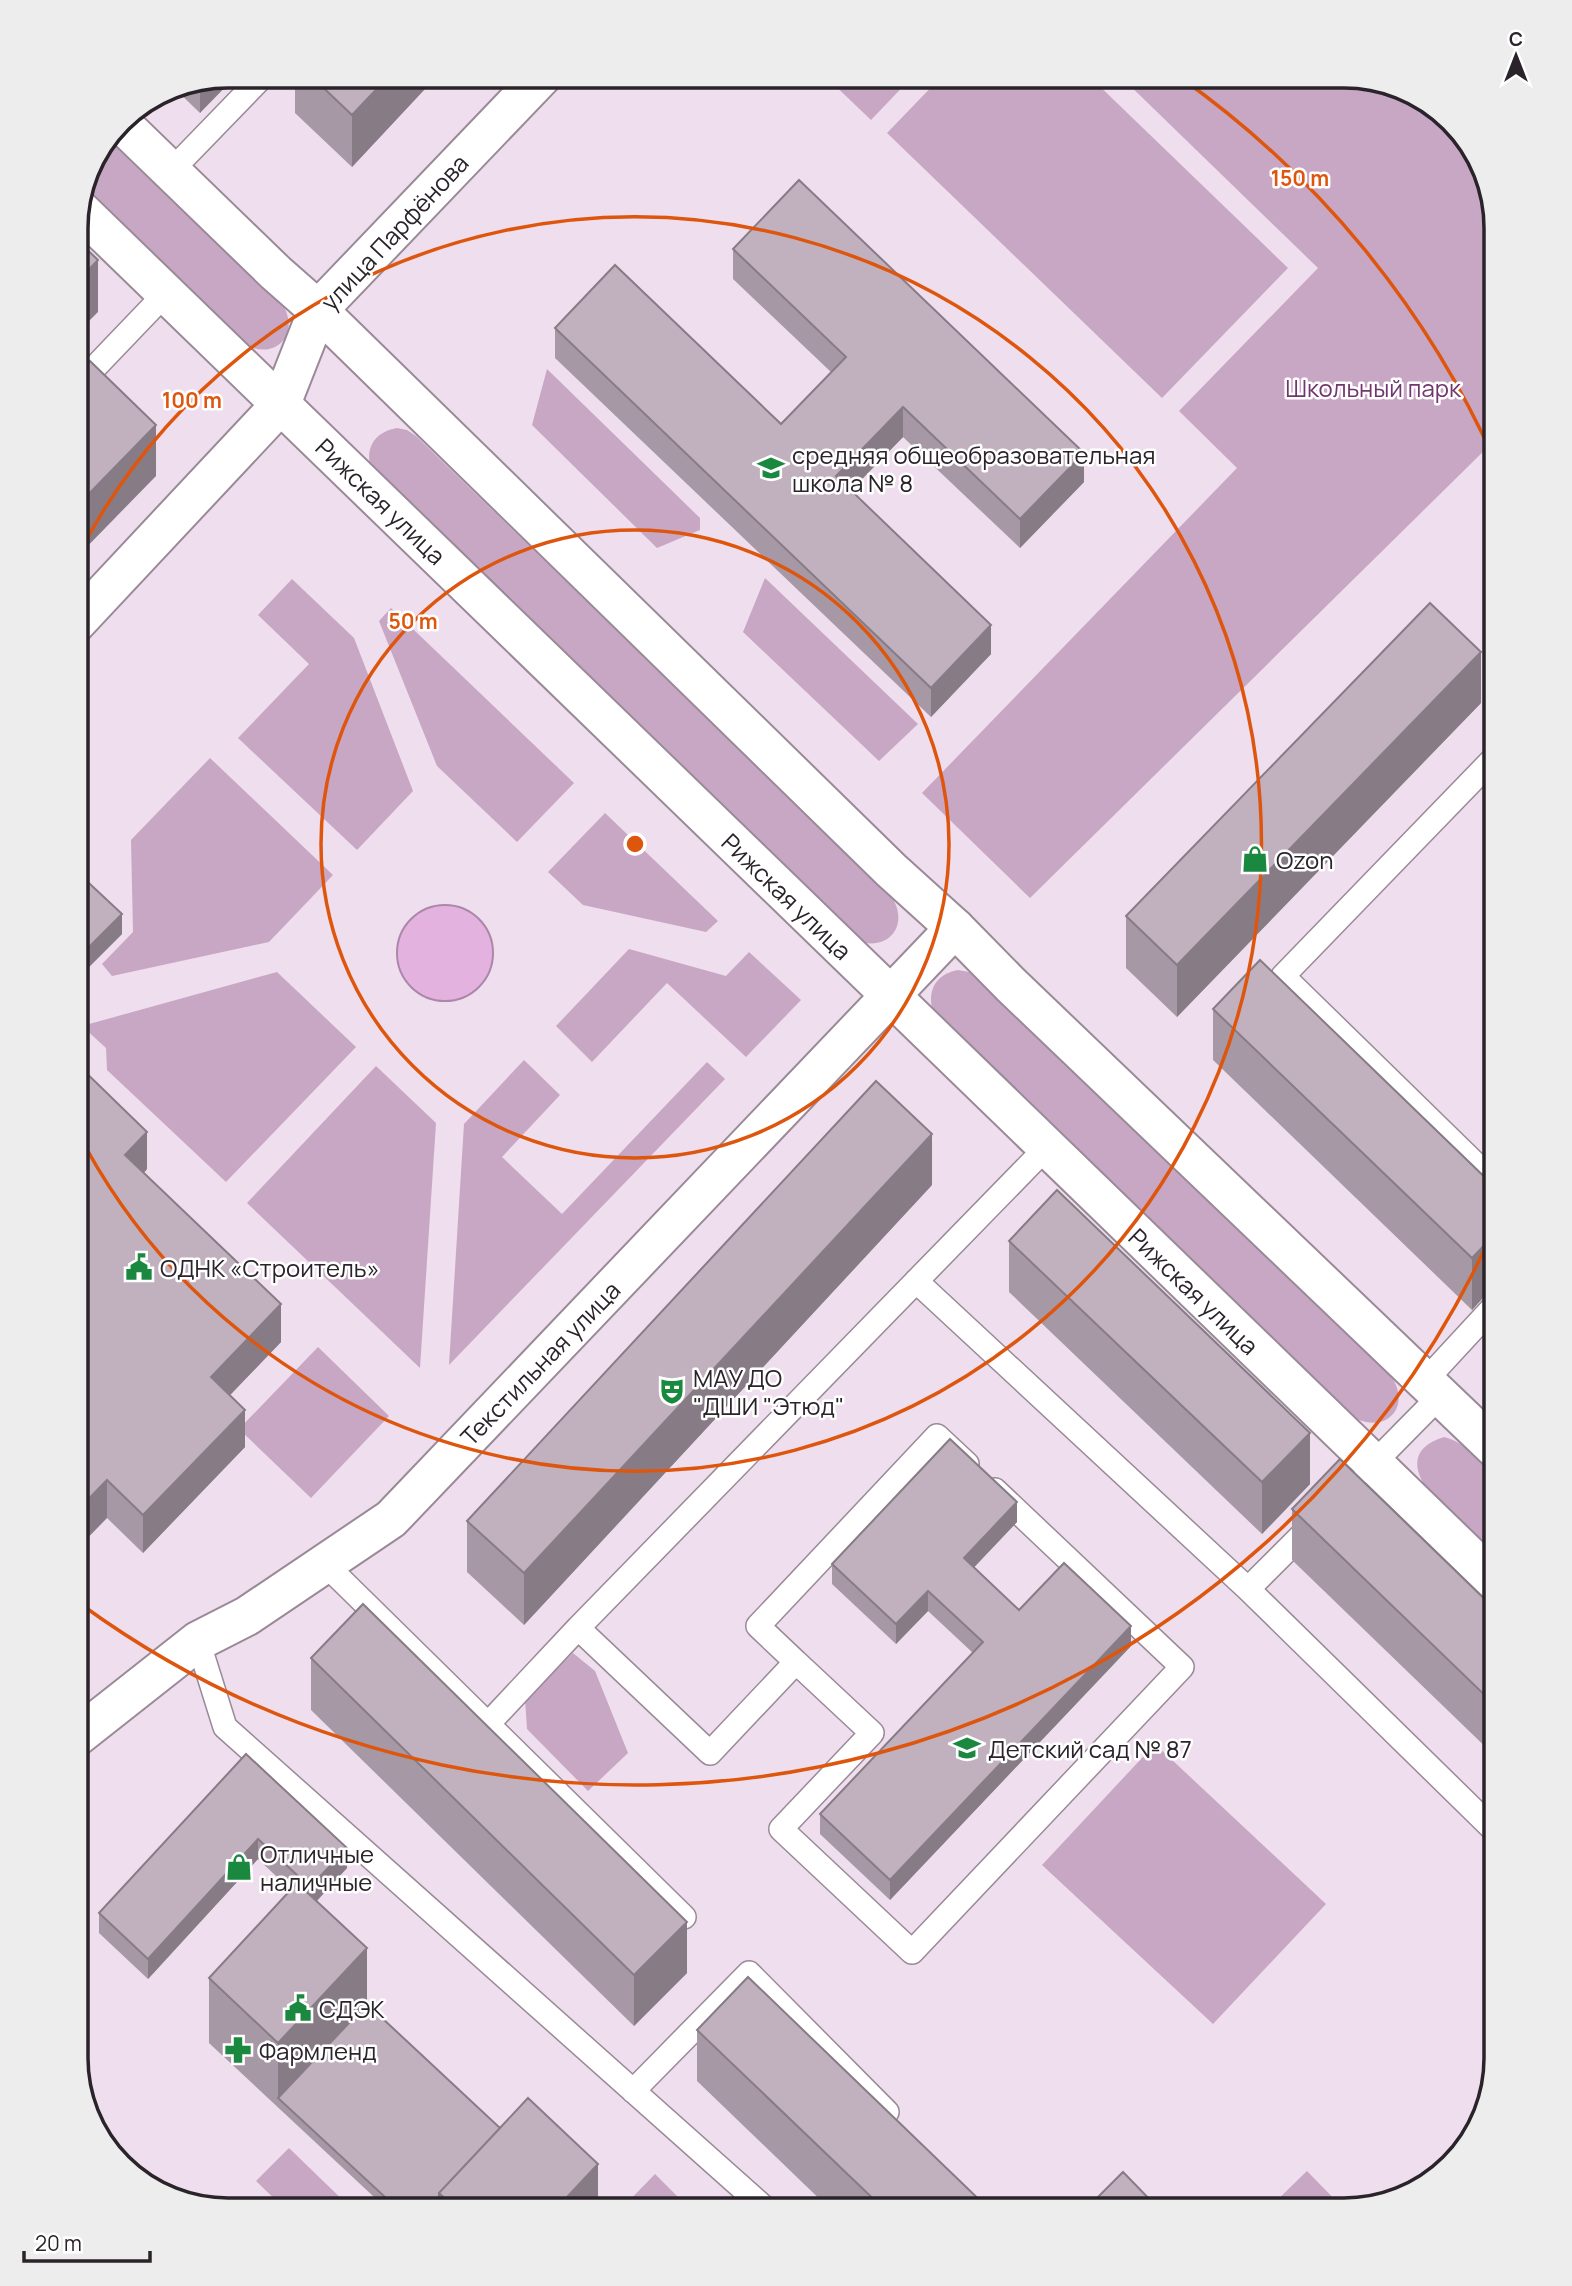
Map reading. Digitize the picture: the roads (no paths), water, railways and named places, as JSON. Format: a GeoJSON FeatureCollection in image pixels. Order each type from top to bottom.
{"type":"FeatureCollection","features":[{"type":"Feature","properties":{"kind":"street","name":"улица Парфёнова"},"geometry":{"type":"LineString","coordinates":[[88,610],[281,404],[318,310],[531,88]]}},
{"type":"Feature","properties":{"kind":"street"},"geometry":{"type":"LineString","coordinates":[[128,129],[318,310],[881,860],[1484,1438]]}},
{"type":"Feature","properties":{"kind":"street","name":"Рижская улица"},"geometry":{"type":"LineString","coordinates":[[88,218],[1046,1148],[1364,1474],[1484,1572]]}},
{"type":"Feature","properties":{"kind":"street","name":"Текстильная улица"},"geometry":{"type":"LineString","coordinates":[[87,1728],[198,1641],[247,1616],[391,1519],[955,928]]}},
{"type":"Feature","properties":{"kind":"lane"},"geometry":{"type":"LineString","coordinates":[[171,171],[251,88]]}},
{"type":"Feature","properties":{"kind":"lane"},"geometry":{"type":"LineString","coordinates":[[88,375],[166,293]]}},
{"type":"Feature","properties":{"kind":"lane"},"geometry":{"type":"LineString","coordinates":[[1484,768],[1283,976],[1484,1172]]}},
{"type":"Feature","properties":{"kind":"lane"},"geometry":{"type":"LineString","coordinates":[[488,1724],[578,1628],[1046,1148]]}},
{"type":"Feature","properties":{"kind":"lane"},"geometry":{"type":"LineString","coordinates":[[916,1281],[1248,1589],[1484,1820]]}},
{"type":"Feature","properties":{"kind":"lane"},"geometry":{"type":"LineString","coordinates":[[1364,1474],[1484,1320]]}},
{"type":"Feature","properties":{"kind":"lane"},"geometry":{"type":"LineString","coordinates":[[937,1436],[1182,1667],[912,1951],[781,1829],[872,1733],[796,1662],[758,1626],[937,1436]]}},
{"type":"Feature","properties":{"kind":"lane"},"geometry":{"type":"LineString","coordinates":[[1248,1589],[1325,1512]]}},
{"type":"Feature","properties":{"kind":"lane"},"geometry":{"type":"LineString","coordinates":[[324,1563],[684,1917]]}},
{"type":"Feature","properties":{"kind":"lane"},"geometry":{"type":"LineString","coordinates":[[578,1628],[710,1753],[796,1662]]}},
{"type":"Feature","properties":{"kind":"lane"},"geometry":{"type":"LineString","coordinates":[[198,1641],[225,1727],[753,2198]]}},
{"type":"Feature","properties":{"kind":"lane"},"geometry":{"type":"LineString","coordinates":[[633,2091],[749,1973],[906,2132]]}},
{"type":"Feature","properties":{"kind":"place","name":"средняя общеобразовательная школа № 8"},"geometry":{"type":"Point","coordinates":[771,468]}},
{"type":"Feature","properties":{"kind":"place","name":"Ozon"},"geometry":{"type":"Point","coordinates":[1255,859]}},
{"type":"Feature","properties":{"kind":"place","name":"ОДНК «Строитель»"},"geometry":{"type":"Point","coordinates":[139,1267]}},
{"type":"Feature","properties":{"kind":"place","name":"МАУ ДО \"ДШИ \"Этюд\""},"geometry":{"type":"Point","coordinates":[672,1391]}},
{"type":"Feature","properties":{"kind":"place","name":"Детский сад № 87"},"geometry":{"type":"Point","coordinates":[967,1748]}},
{"type":"Feature","properties":{"kind":"place","name":"Отличные наличные"},"geometry":{"type":"Point","coordinates":[239,1867]}},
{"type":"Feature","properties":{"kind":"place","name":"СДЭК"},"geometry":{"type":"Point","coordinates":[298,2008]}},
{"type":"Feature","properties":{"kind":"place","name":"Фармленд"},"geometry":{"type":"Point","coordinates":[238,2050]}},
{"type":"Feature","properties":{"kind":"park label","name":"Школьный парк"},"geometry":{"type":"Point","coordinates":[1373,387]}}]}
